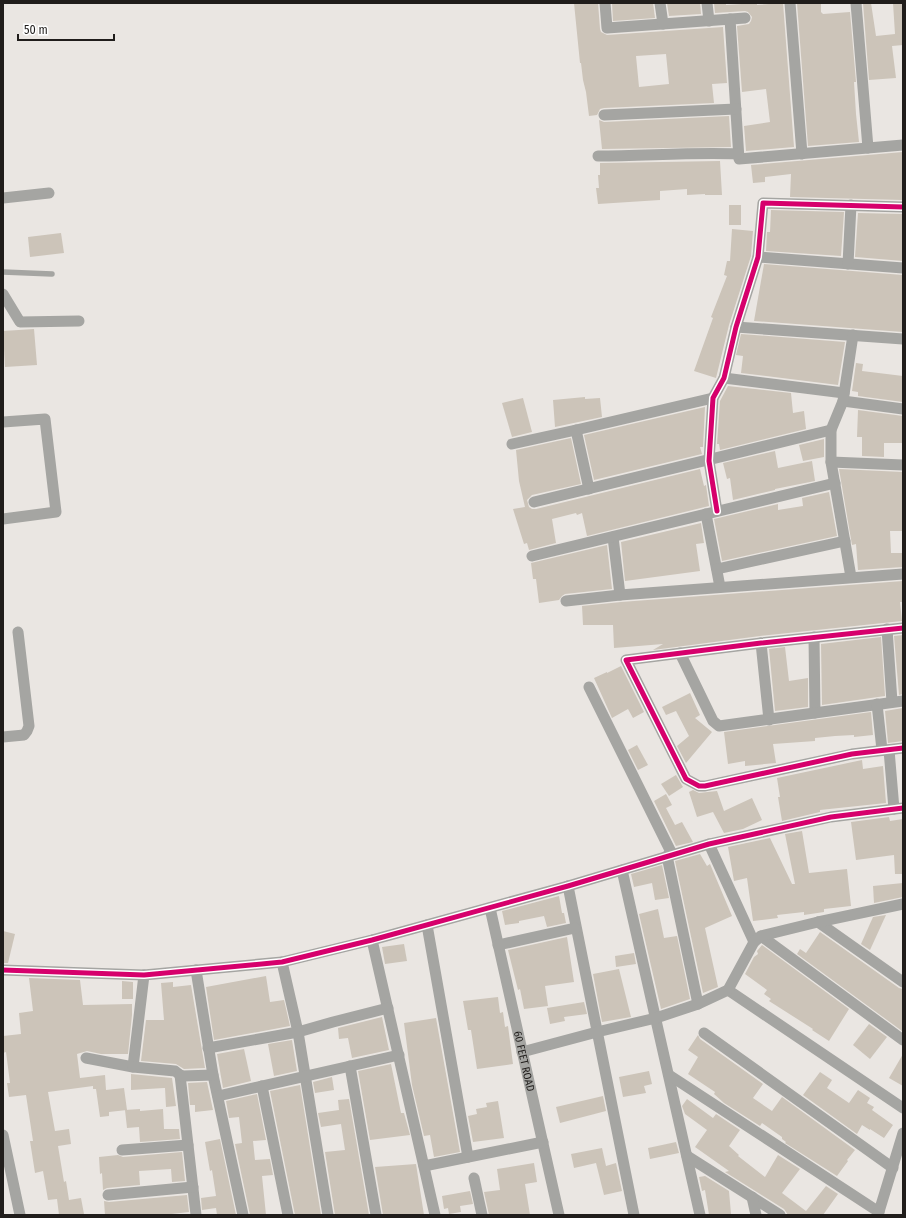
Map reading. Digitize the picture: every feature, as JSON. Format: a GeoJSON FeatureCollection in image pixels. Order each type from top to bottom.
{"type":"FeatureCollection","features":[{"type":"Feature","properties":{"kind":"street"},"geometry":{"type":"LineString","coordinates":[[605,3],[607,28],[745,18]]}},
{"type":"Feature","properties":{"kind":"street"},"geometry":{"type":"LineString","coordinates":[[660,3],[663,24]]}},
{"type":"Feature","properties":{"kind":"street"},"geometry":{"type":"LineString","coordinates":[[707,3],[709,21]]}},
{"type":"Feature","properties":{"kind":"street"},"geometry":{"type":"LineString","coordinates":[[790,3],[802,154]]}},
{"type":"Feature","properties":{"kind":"street"},"geometry":{"type":"LineString","coordinates":[[856,3],[868,148]]}},
{"type":"Feature","properties":{"kind":"street"},"geometry":{"type":"LineString","coordinates":[[730,19],[738,159],[903,145]]}},
{"type":"Feature","properties":{"kind":"street"},"geometry":{"type":"LineString","coordinates":[[604,115],[736,109]]}},
{"type":"Feature","properties":{"kind":"street"},"geometry":{"type":"LineString","coordinates":[[598,156],[642,156],[703,153],[738,154]]}},
{"type":"Feature","properties":{"kind":"street"},"geometry":{"type":"LineString","coordinates":[[3,198],[49,193]]}},
{"type":"Feature","properties":{"kind":"street"},"geometry":{"type":"LineString","coordinates":[[720,587],[712,513],[709,461],[712,398],[724,378],[736,326],[758,257],[763,203],[903,207]]}},
{"type":"Feature","properties":{"kind":"street"},"geometry":{"type":"LineString","coordinates":[[848,264],[851,205]]}},
{"type":"Feature","properties":{"kind":"street"},"geometry":{"type":"LineString","coordinates":[[758,257],[903,268]]}},
{"type":"Feature","properties":{"kind":"street"},"geometry":{"type":"LineString","coordinates":[[3,294],[20,322],[79,321]]}},
{"type":"Feature","properties":{"kind":"street"},"geometry":{"type":"LineString","coordinates":[[736,326],[903,339]]}},
{"type":"Feature","properties":{"kind":"street"},"geometry":{"type":"LineString","coordinates":[[851,577],[831,462],[831,430],[843,397],[854,335]]}},
{"type":"Feature","properties":{"kind":"street"},"geometry":{"type":"LineString","coordinates":[[724,378],[843,397],[903,409]]}},
{"type":"Feature","properties":{"kind":"street"},"geometry":{"type":"LineString","coordinates":[[512,444],[712,398]]}},
{"type":"Feature","properties":{"kind":"street"},"geometry":{"type":"LineString","coordinates":[[3,422],[45,419],[56,512],[3,519]]}},
{"type":"Feature","properties":{"kind":"street"},"geometry":{"type":"LineString","coordinates":[[576,430],[589,489]]}},
{"type":"Feature","properties":{"kind":"street"},"geometry":{"type":"LineString","coordinates":[[534,502],[709,461],[831,430]]}},
{"type":"Feature","properties":{"kind":"street"},"geometry":{"type":"LineString","coordinates":[[831,462],[903,465]]}},
{"type":"Feature","properties":{"kind":"street"},"geometry":{"type":"LineString","coordinates":[[532,556],[835,483]]}},
{"type":"Feature","properties":{"kind":"street"},"geometry":{"type":"LineString","coordinates":[[613,537],[620,595]]}},
{"type":"Feature","properties":{"kind":"street"},"geometry":{"type":"LineString","coordinates":[[717,569],[845,541]]}},
{"type":"Feature","properties":{"kind":"street"},"geometry":{"type":"LineString","coordinates":[[566,601],[620,595],[903,574]]}},
{"type":"Feature","properties":{"kind":"street"},"geometry":{"type":"LineString","coordinates":[[903,628],[761,643],[626,660],[686,779],[699,786],[705,786],[852,754],[903,748]]}},
{"type":"Feature","properties":{"kind":"street"},"geometry":{"type":"LineString","coordinates":[[680,653],[713,721],[719,726],[898,702],[887,629]]}},
{"type":"Feature","properties":{"kind":"street"},"geometry":{"type":"LineString","coordinates":[[3,737],[24,735],[29,726],[18,632]]}},
{"type":"Feature","properties":{"kind":"street"},"geometry":{"type":"LineString","coordinates":[[814,637],[816,713]]}},
{"type":"Feature","properties":{"kind":"street"},"geometry":{"type":"LineString","coordinates":[[761,643],[769,720]]}},
{"type":"Feature","properties":{"kind":"street"},"geometry":{"type":"LineString","coordinates":[[589,686],[670,855],[698,1004]]}},
{"type":"Feature","properties":{"kind":"street"},"geometry":{"type":"LineString","coordinates":[[3,970],[144,975],[282,962],[372,940],[490,908],[709,844],[830,817],[899,809],[885,750],[877,704]]}},
{"type":"Feature","properties":{"kind":"street"},"geometry":{"type":"LineString","coordinates":[[709,844],[758,939],[903,1040]]}},
{"type":"Feature","properties":{"kind":"street"},"geometry":{"type":"LineString","coordinates":[[622,870],[700,1215]]}},
{"type":"Feature","properties":{"kind":"street"},"geometry":{"type":"LineString","coordinates":[[568,886],[634,1215]]}},
{"type":"Feature","properties":{"kind":"street"},"geometry":{"type":"LineString","coordinates":[[522,1052],[656,1018],[698,1004],[728,990],[758,939],[818,922],[903,904]]}},
{"type":"Feature","properties":{"kind":"street","name":"60 FEET ROAD"},"geometry":{"type":"LineString","coordinates":[[490,908],[559,1215]]}},
{"type":"Feature","properties":{"kind":"street"},"geometry":{"type":"LineString","coordinates":[[818,922],[903,982]]}},
{"type":"Feature","properties":{"kind":"street"},"geometry":{"type":"LineString","coordinates":[[426,925],[468,1157]]}},
{"type":"Feature","properties":{"kind":"street"},"geometry":{"type":"LineString","coordinates":[[498,946],[576,928]]}},
{"type":"Feature","properties":{"kind":"street"},"geometry":{"type":"LineString","coordinates":[[372,940],[435,1215]]}},
{"type":"Feature","properties":{"kind":"street"},"geometry":{"type":"LineString","coordinates":[[282,962],[298,1032],[328,1215]]}},
{"type":"Feature","properties":{"kind":"street"},"geometry":{"type":"LineString","coordinates":[[196,970],[213,1075],[243,1215]]}},
{"type":"Feature","properties":{"kind":"street"},"geometry":{"type":"LineString","coordinates":[[133,1067],[144,975]]}},
{"type":"Feature","properties":{"kind":"street"},"geometry":{"type":"LineString","coordinates":[[728,990],[903,1108]]}},
{"type":"Feature","properties":{"kind":"street"},"geometry":{"type":"LineString","coordinates":[[208,1048],[298,1032],[388,1008]]}},
{"type":"Feature","properties":{"kind":"street"},"geometry":{"type":"LineString","coordinates":[[704,1033],[893,1168]]}},
{"type":"Feature","properties":{"kind":"street"},"geometry":{"type":"LineString","coordinates":[[218,1096],[399,1055]]}},
{"type":"Feature","properties":{"kind":"street"},"geometry":{"type":"LineString","coordinates":[[86,1058],[133,1067],[175,1071],[183,1076],[213,1075]]}},
{"type":"Feature","properties":{"kind":"street"},"geometry":{"type":"LineString","coordinates":[[350,1066],[376,1215]]}},
{"type":"Feature","properties":{"kind":"street"},"geometry":{"type":"LineString","coordinates":[[180,1074],[196,1215]]}},
{"type":"Feature","properties":{"kind":"street"},"geometry":{"type":"LineString","coordinates":[[669,1075],[878,1214],[903,1133]]}},
{"type":"Feature","properties":{"kind":"street"},"geometry":{"type":"LineString","coordinates":[[262,1086],[288,1215]]}},
{"type":"Feature","properties":{"kind":"street"},"geometry":{"type":"LineString","coordinates":[[3,1135],[20,1215]]}},
{"type":"Feature","properties":{"kind":"street"},"geometry":{"type":"LineString","coordinates":[[424,1166],[543,1142]]}},
{"type":"Feature","properties":{"kind":"street"},"geometry":{"type":"LineString","coordinates":[[122,1150],[188,1145]]}},
{"type":"Feature","properties":{"kind":"street"},"geometry":{"type":"LineString","coordinates":[[687,1156],[780,1215]]}},
{"type":"Feature","properties":{"kind":"street"},"geometry":{"type":"LineString","coordinates":[[474,1178],[482,1215]]}},
{"type":"Feature","properties":{"kind":"street"},"geometry":{"type":"LineString","coordinates":[[108,1195],[193,1187]]}},
{"type":"Feature","properties":{"kind":"street"},"geometry":{"type":"LineString","coordinates":[[752,1197],[756,1215]]}},
{"type":"Feature","properties":{"kind":"lane"},"geometry":{"type":"LineString","coordinates":[[3,272],[52,274]]}},
{"type":"Feature","properties":{"kind":"building"},"geometry":{"type":"Polygon","coordinates":[[[574,3],[598,3],[600,29],[601,32],[607,35],[723,27],[727,83],[712,84],[714,103],[604,108],[600,109],[597,115],[589,116],[580,63],[574,3]],[[666,54],[636,56],[639,87],[669,84],[666,54]]]}},
{"type":"Feature","properties":{"kind":"building"},"geometry":{"type":"Polygon","coordinates":[[[612,3],[653,3],[655,18],[613,21],[612,3]]]}},
{"type":"Feature","properties":{"kind":"building"},"geometry":{"type":"Polygon","coordinates":[[[667,3],[700,3],[701,14],[669,16],[667,3]]]}},
{"type":"Feature","properties":{"kind":"building"},"geometry":{"type":"Polygon","coordinates":[[[714,3],[726,3],[726,5],[757,3],[757,5],[783,3],[794,147],[746,151],[744,126],[770,122],[766,89],[742,92],[737,26],[749,24],[752,17],[745,11],[715,13],[714,3]]]}},
{"type":"Feature","properties":{"kind":"building"},"geometry":{"type":"Polygon","coordinates":[[[797,3],[821,3],[821,12],[823,14],[850,12],[859,142],[808,146],[797,3]]]}},
{"type":"Feature","properties":{"kind":"building"},"geometry":{"type":"Polygon","coordinates":[[[863,3],[871,3],[876,36],[895,34],[893,3],[903,3],[903,45],[892,46],[896,78],[869,80],[863,3]]]}},
{"type":"Feature","properties":{"kind":"building"},"geometry":{"type":"Polygon","coordinates":[[[729,116],[731,147],[602,149],[599,120],[604,122],[729,116]]]}},
{"type":"Feature","properties":{"kind":"building"},"geometry":{"type":"Polygon","coordinates":[[[903,152],[902,200],[790,197],[791,174],[765,177],[765,182],[753,183],[751,165],[903,152]]]}},
{"type":"Feature","properties":{"kind":"building"},"geometry":{"type":"Polygon","coordinates":[[[720,161],[722,195],[687,195],[687,189],[660,191],[660,200],[598,204],[596,188],[599,188],[598,175],[600,175],[600,163],[720,161]]]}},
{"type":"Feature","properties":{"kind":"building"},"geometry":{"type":"Polygon","coordinates":[[[729,205],[741,205],[741,225],[729,225],[729,205]]]}},
{"type":"Feature","properties":{"kind":"building"},"geometry":{"type":"Polygon","coordinates":[[[771,210],[844,212],[841,256],[766,251],[767,232],[770,232],[771,210]]]}},
{"type":"Feature","properties":{"kind":"building"},"geometry":{"type":"Polygon","coordinates":[[[858,213],[903,214],[903,261],[855,257],[858,213]]]}},
{"type":"Feature","properties":{"kind":"building"},"geometry":{"type":"Polygon","coordinates":[[[732,229],[753,231],[751,256],[729,325],[716,378],[694,371],[713,318],[711,317],[727,276],[724,275],[727,261],[730,261],[732,229]]]}},
{"type":"Feature","properties":{"kind":"building"},"geometry":{"type":"Polygon","coordinates":[[[61,233],[64,253],[30,257],[28,237],[61,233]]]}},
{"type":"Feature","properties":{"kind":"building"},"geometry":{"type":"Polygon","coordinates":[[[764,264],[903,275],[903,332],[754,321],[764,264]]]}},
{"type":"Feature","properties":{"kind":"building"},"geometry":{"type":"Polygon","coordinates":[[[34,329],[37,365],[5,367],[3,331],[34,329]]]}},
{"type":"Feature","properties":{"kind":"building"},"geometry":{"type":"Polygon","coordinates":[[[741,334],[845,342],[838,385],[741,373],[743,356],[736,355],[741,334]]]}},
{"type":"Feature","properties":{"kind":"building"},"geometry":{"type":"Polygon","coordinates":[[[856,363],[863,364],[862,371],[903,376],[903,402],[858,396],[858,392],[852,391],[856,363]]]}},
{"type":"Feature","properties":{"kind":"building"},"geometry":{"type":"Polygon","coordinates":[[[728,386],[791,393],[793,413],[804,411],[806,429],[720,450],[719,444],[717,444],[720,401],[728,386]]]}},
{"type":"Feature","properties":{"kind":"building"},"geometry":{"type":"Polygon","coordinates":[[[585,397],[585,399],[600,398],[602,417],[555,427],[553,400],[585,397]]]}},
{"type":"Feature","properties":{"kind":"building"},"geometry":{"type":"Polygon","coordinates":[[[523,398],[532,432],[512,437],[502,403],[523,398]]]}},
{"type":"Feature","properties":{"kind":"building"},"geometry":{"type":"Polygon","coordinates":[[[705,407],[703,447],[700,447],[702,454],[594,480],[584,435],[705,407]]]}},
{"type":"Feature","properties":{"kind":"building"},"geometry":{"type":"Polygon","coordinates":[[[858,410],[903,416],[903,443],[884,443],[884,457],[862,456],[862,437],[857,437],[858,410]]]}},
{"type":"Feature","properties":{"kind":"building"},"geometry":{"type":"Polygon","coordinates":[[[571,438],[581,484],[532,495],[527,500],[529,507],[532,509],[700,469],[704,486],[706,485],[709,506],[587,536],[582,513],[577,515],[576,513],[552,519],[556,543],[529,550],[527,543],[524,544],[513,509],[525,507],[519,481],[516,450],[571,438]]]}},
{"type":"Feature","properties":{"kind":"building"},"geometry":{"type":"Polygon","coordinates":[[[824,439],[824,457],[803,461],[799,445],[824,439]]]}},
{"type":"Feature","properties":{"kind":"building"},"geometry":{"type":"Polygon","coordinates":[[[775,451],[778,468],[812,461],[815,481],[775,489],[733,500],[730,478],[727,479],[723,463],[775,451]]]}},
{"type":"Feature","properties":{"kind":"building"},"geometry":{"type":"Polygon","coordinates":[[[839,469],[903,472],[903,531],[890,531],[891,553],[903,553],[903,567],[858,570],[856,544],[852,545],[839,469]]]}},
{"type":"Feature","properties":{"kind":"building"},"geometry":{"type":"Polygon","coordinates":[[[829,492],[837,536],[722,561],[714,519],[778,504],[778,510],[803,506],[802,498],[829,492]]]}},
{"type":"Feature","properties":{"kind":"building"},"geometry":{"type":"Polygon","coordinates":[[[701,523],[704,543],[696,544],[700,571],[625,581],[621,542],[701,523]]]}},
{"type":"Feature","properties":{"kind":"building"},"geometry":{"type":"Polygon","coordinates":[[[607,545],[612,589],[565,594],[559,600],[539,603],[536,579],[533,579],[531,563],[607,545]]]}},
{"type":"Feature","properties":{"kind":"building"},"geometry":{"type":"Polygon","coordinates":[[[903,581],[903,602],[900,602],[902,621],[760,636],[653,650],[663,644],[614,648],[613,625],[583,625],[582,606],[903,581]]]}},
{"type":"Feature","properties":{"kind":"building"},"geometry":{"type":"Polygon","coordinates":[[[903,635],[903,694],[899,695],[894,636],[903,635]]]}},
{"type":"Feature","properties":{"kind":"building"},"geometry":{"type":"Polygon","coordinates":[[[881,637],[885,696],[822,705],[821,644],[881,637]]]}},
{"type":"Feature","properties":{"kind":"building"},"geometry":{"type":"Polygon","coordinates":[[[785,647],[789,681],[808,678],[808,707],[775,711],[769,649],[785,647]]]}},
{"type":"Feature","properties":{"kind":"building"},"geometry":{"type":"Polygon","coordinates":[[[621,666],[644,712],[633,718],[628,709],[612,718],[594,678],[621,666]]]}},
{"type":"Feature","properties":{"kind":"building"},"geometry":{"type":"Polygon","coordinates":[[[690,693],[700,715],[695,718],[712,732],[686,763],[677,746],[689,736],[676,711],[666,715],[662,707],[690,693]]]}},
{"type":"Feature","properties":{"kind":"building"},"geometry":{"type":"Polygon","coordinates":[[[903,708],[903,741],[888,743],[885,711],[903,708]]]}},
{"type":"Feature","properties":{"kind":"building"},"geometry":{"type":"Polygon","coordinates":[[[871,712],[873,735],[854,737],[854,735],[835,736],[815,738],[815,741],[773,744],[776,763],[745,766],[745,761],[728,764],[724,732],[871,712]]]}},
{"type":"Feature","properties":{"kind":"building"},"geometry":{"type":"Polygon","coordinates":[[[637,745],[648,765],[638,770],[628,750],[637,745]]]}},
{"type":"Feature","properties":{"kind":"building"},"geometry":{"type":"Polygon","coordinates":[[[862,760],[863,769],[883,766],[886,803],[820,810],[820,812],[782,821],[778,797],[780,797],[777,778],[862,760]]]}},
{"type":"Feature","properties":{"kind":"building"},"geometry":{"type":"Polygon","coordinates":[[[676,775],[683,787],[669,796],[661,784],[676,775]]]}},
{"type":"Feature","properties":{"kind":"building"},"geometry":{"type":"Polygon","coordinates":[[[693,790],[699,793],[717,791],[724,811],[752,798],[762,820],[743,829],[724,833],[713,812],[697,817],[689,792],[693,790]]]}},
{"type":"Feature","properties":{"kind":"building"},"geometry":{"type":"Polygon","coordinates":[[[666,794],[672,805],[666,808],[675,825],[682,822],[693,842],[676,846],[654,801],[666,794]]]}},
{"type":"Feature","properties":{"kind":"building"},"geometry":{"type":"Polygon","coordinates":[[[889,817],[890,821],[903,819],[903,874],[895,874],[894,855],[856,860],[851,822],[889,817]]]}},
{"type":"Feature","properties":{"kind":"building"},"geometry":{"type":"Polygon","coordinates":[[[802,831],[809,873],[847,869],[851,906],[824,909],[824,912],[804,915],[804,912],[777,915],[778,918],[753,921],[747,878],[734,881],[728,847],[770,838],[792,884],[795,884],[785,834],[802,831]]]}},
{"type":"Feature","properties":{"kind":"building"},"geometry":{"type":"Polygon","coordinates":[[[700,854],[707,866],[710,864],[732,916],[705,928],[718,987],[703,993],[675,861],[700,854]]]}},
{"type":"Feature","properties":{"kind":"building"},"geometry":{"type":"Polygon","coordinates":[[[662,865],[669,898],[655,900],[652,883],[634,887],[631,874],[662,865]]]}},
{"type":"Feature","properties":{"kind":"building"},"geometry":{"type":"Polygon","coordinates":[[[903,883],[903,897],[874,903],[873,886],[903,883]]]}},
{"type":"Feature","properties":{"kind":"building"},"geometry":{"type":"Polygon","coordinates":[[[559,896],[562,913],[564,913],[566,923],[547,927],[544,916],[505,925],[502,911],[559,896]]]}},
{"type":"Feature","properties":{"kind":"building"},"geometry":{"type":"Polygon","coordinates":[[[658,909],[664,938],[677,936],[690,999],[661,1009],[639,914],[658,909]]]}},
{"type":"Feature","properties":{"kind":"building"},"geometry":{"type":"Polygon","coordinates":[[[886,915],[870,950],[861,944],[873,917],[886,915]]]}},
{"type":"Feature","properties":{"kind":"building"},"geometry":{"type":"Polygon","coordinates":[[[3,931],[15,934],[8,963],[3,963],[3,931]]]}},
{"type":"Feature","properties":{"kind":"building"},"geometry":{"type":"Polygon","coordinates":[[[820,932],[899,988],[903,989],[902,1031],[797,954],[800,949],[806,953],[820,932]]]}},
{"type":"Feature","properties":{"kind":"building"},"geometry":{"type":"Polygon","coordinates":[[[567,937],[574,982],[545,986],[548,1006],[524,1009],[520,989],[518,990],[508,950],[567,937]]]}},
{"type":"Feature","properties":{"kind":"building"},"geometry":{"type":"Polygon","coordinates":[[[404,944],[407,961],[385,964],[382,947],[404,944]]]}},
{"type":"Feature","properties":{"kind":"building"},"geometry":{"type":"Polygon","coordinates":[[[762,945],[849,1009],[829,1041],[769,1001],[771,999],[764,994],[767,990],[745,974],[754,957],[758,954],[757,951],[762,945]]]}},
{"type":"Feature","properties":{"kind":"building"},"geometry":{"type":"Polygon","coordinates":[[[634,953],[636,964],[616,967],[615,956],[634,953]]]}},
{"type":"Feature","properties":{"kind":"building"},"geometry":{"type":"Polygon","coordinates":[[[619,969],[631,1017],[602,1022],[593,974],[619,969]]]}},
{"type":"Feature","properties":{"kind":"building"},"geometry":{"type":"Polygon","coordinates":[[[266,976],[270,1002],[284,1000],[290,1026],[214,1040],[206,987],[266,976]]]}},
{"type":"Feature","properties":{"kind":"building"},"geometry":{"type":"Polygon","coordinates":[[[29,978],[80,980],[83,1005],[132,1004],[128,1054],[101,1054],[87,1051],[77,1054],[80,1078],[105,1075],[106,1090],[124,1088],[127,1110],[109,1112],[109,1116],[100,1117],[96,1089],[93,1089],[93,1086],[48,1092],[55,1131],[69,1129],[71,1144],[58,1146],[64,1182],[66,1181],[69,1200],[81,1198],[84,1214],[59,1215],[57,1199],[48,1200],[43,1171],[35,1173],[30,1141],[33,1141],[26,1095],[9,1097],[7,1083],[10,1083],[6,1052],[3,1053],[3,1036],[21,1034],[19,1013],[33,1011],[29,978]]]}},
{"type":"Feature","properties":{"kind":"building"},"geometry":{"type":"Polygon","coordinates":[[[122,981],[133,982],[133,999],[122,999],[122,981]]]}},
{"type":"Feature","properties":{"kind":"building"},"geometry":{"type":"Polygon","coordinates":[[[173,982],[173,987],[191,985],[205,1068],[184,1069],[176,1064],[141,1061],[146,1020],[164,1020],[161,983],[173,982]]]}},
{"type":"Feature","properties":{"kind":"building"},"geometry":{"type":"Polygon","coordinates":[[[498,997],[500,1013],[503,1012],[505,1027],[508,1026],[513,1064],[477,1069],[471,1030],[468,1030],[463,1001],[498,997]]]}},
{"type":"Feature","properties":{"kind":"building"},"geometry":{"type":"Polygon","coordinates":[[[584,1002],[587,1014],[564,1017],[565,1021],[550,1024],[547,1008],[584,1002]]]}},
{"type":"Feature","properties":{"kind":"building"},"geometry":{"type":"Polygon","coordinates":[[[382,1017],[389,1050],[352,1058],[348,1038],[339,1039],[338,1028],[382,1017]]]}},
{"type":"Feature","properties":{"kind":"building"},"geometry":{"type":"Polygon","coordinates":[[[436,1018],[460,1152],[434,1157],[430,1135],[424,1136],[412,1085],[404,1023],[436,1018]]]}},
{"type":"Feature","properties":{"kind":"building"},"geometry":{"type":"Polygon","coordinates":[[[869,1024],[887,1037],[870,1059],[853,1045],[869,1024]]]}},
{"type":"Feature","properties":{"kind":"building"},"geometry":{"type":"Polygon","coordinates":[[[698,1035],[700,1039],[763,1084],[753,1098],[772,1111],[782,1097],[855,1150],[837,1176],[785,1143],[786,1142],[782,1139],[782,1137],[762,1123],[760,1126],[724,1103],[714,1094],[715,1092],[688,1074],[698,1057],[688,1050],[698,1035]]]}},
{"type":"Feature","properties":{"kind":"building"},"geometry":{"type":"Polygon","coordinates":[[[292,1040],[297,1071],[274,1076],[268,1044],[292,1040]]]}},
{"type":"Feature","properties":{"kind":"building"},"geometry":{"type":"Polygon","coordinates":[[[244,1049],[251,1081],[223,1088],[217,1054],[244,1049]]]}},
{"type":"Feature","properties":{"kind":"building"},"geometry":{"type":"Polygon","coordinates":[[[903,1054],[903,1086],[889,1078],[903,1054]]]}},
{"type":"Feature","properties":{"kind":"building"},"geometry":{"type":"Polygon","coordinates":[[[391,1064],[401,1113],[404,1113],[410,1135],[370,1140],[358,1071],[391,1064]]]}},
{"type":"Feature","properties":{"kind":"building"},"geometry":{"type":"Polygon","coordinates":[[[649,1071],[652,1084],[644,1086],[646,1093],[623,1097],[619,1077],[649,1071]]]}},
{"type":"Feature","properties":{"kind":"building"},"geometry":{"type":"Polygon","coordinates":[[[820,1072],[832,1080],[827,1088],[849,1103],[858,1090],[870,1098],[867,1103],[874,1107],[872,1110],[893,1125],[884,1138],[862,1125],[857,1134],[803,1095],[820,1072]]]}},
{"type":"Feature","properties":{"kind":"building"},"geometry":{"type":"Polygon","coordinates":[[[131,1074],[172,1078],[176,1106],[166,1107],[165,1088],[131,1090],[131,1074]]]}},
{"type":"Feature","properties":{"kind":"building"},"geometry":{"type":"Polygon","coordinates":[[[332,1077],[334,1090],[315,1093],[313,1082],[332,1077]]]}},
{"type":"Feature","properties":{"kind":"building"},"geometry":{"type":"Polygon","coordinates":[[[207,1082],[213,1110],[195,1112],[195,1105],[190,1105],[188,1083],[207,1082]]]}},
{"type":"Feature","properties":{"kind":"building"},"geometry":{"type":"Polygon","coordinates":[[[300,1085],[321,1215],[295,1215],[270,1091],[300,1085]]]}},
{"type":"Feature","properties":{"kind":"building"},"geometry":{"type":"Polygon","coordinates":[[[257,1094],[266,1140],[253,1141],[255,1160],[270,1159],[273,1175],[262,1176],[266,1215],[250,1215],[235,1144],[242,1143],[239,1117],[229,1118],[226,1101],[257,1094]]]}},
{"type":"Feature","properties":{"kind":"building"},"geometry":{"type":"Polygon","coordinates":[[[603,1096],[606,1111],[560,1123],[556,1107],[603,1096]]]}},
{"type":"Feature","properties":{"kind":"building"},"geometry":{"type":"Polygon","coordinates":[[[349,1099],[369,1215],[335,1215],[325,1152],[345,1150],[341,1124],[321,1127],[318,1113],[339,1110],[338,1100],[349,1099]]]}},
{"type":"Feature","properties":{"kind":"building"},"geometry":{"type":"Polygon","coordinates":[[[687,1099],[713,1118],[716,1114],[740,1130],[729,1146],[739,1155],[738,1156],[765,1177],[778,1155],[800,1169],[782,1193],[806,1211],[826,1186],[838,1194],[823,1215],[788,1215],[784,1209],[725,1172],[729,1171],[695,1147],[707,1130],[685,1114],[682,1106],[687,1099]]]}},
{"type":"Feature","properties":{"kind":"building"},"geometry":{"type":"Polygon","coordinates":[[[498,1101],[504,1138],[473,1142],[468,1116],[477,1114],[476,1109],[487,1107],[486,1103],[498,1101]]]}},
{"type":"Feature","properties":{"kind":"building"},"geometry":{"type":"Polygon","coordinates":[[[140,1109],[140,1111],[163,1109],[164,1129],[179,1129],[180,1139],[140,1142],[139,1127],[127,1128],[125,1110],[140,1109]]]}},
{"type":"Feature","properties":{"kind":"building"},"geometry":{"type":"Polygon","coordinates":[[[220,1139],[236,1215],[217,1215],[216,1208],[202,1210],[201,1198],[216,1196],[212,1170],[210,1171],[205,1142],[220,1139]]]}},
{"type":"Feature","properties":{"kind":"building"},"geometry":{"type":"Polygon","coordinates":[[[676,1142],[679,1153],[650,1159],[648,1148],[676,1142]]]}},
{"type":"Feature","properties":{"kind":"building"},"geometry":{"type":"Polygon","coordinates":[[[602,1148],[606,1166],[616,1163],[622,1191],[604,1195],[596,1163],[574,1168],[571,1154],[602,1148]]]}},
{"type":"Feature","properties":{"kind":"building"},"geometry":{"type":"Polygon","coordinates":[[[182,1152],[185,1181],[172,1182],[171,1169],[139,1171],[140,1185],[107,1188],[103,1190],[99,1157],[118,1155],[123,1157],[182,1152]]]}},
{"type":"Feature","properties":{"kind":"building"},"geometry":{"type":"Polygon","coordinates":[[[534,1163],[537,1182],[525,1184],[530,1215],[489,1215],[484,1192],[500,1190],[497,1169],[534,1163]]]}},
{"type":"Feature","properties":{"kind":"building"},"geometry":{"type":"Polygon","coordinates":[[[416,1164],[424,1215],[383,1215],[375,1167],[416,1164]]]}},
{"type":"Feature","properties":{"kind":"building"},"geometry":{"type":"Polygon","coordinates":[[[705,1176],[729,1191],[731,1214],[709,1215],[705,1190],[702,1191],[699,1177],[705,1176]]]}},
{"type":"Feature","properties":{"kind":"building"},"geometry":{"type":"Polygon","coordinates":[[[470,1191],[473,1204],[460,1206],[461,1212],[449,1214],[448,1208],[444,1209],[442,1196],[470,1191]]]}},
{"type":"Feature","properties":{"kind":"building"},"geometry":{"type":"Polygon","coordinates":[[[187,1195],[189,1212],[163,1215],[105,1215],[104,1201],[109,1202],[187,1195]]]}},
{"type":"Feature","properties":{"kind":"cycle path"},"geometry":{"type":"LineString","coordinates":[[717,511],[709,461],[713,398],[724,378],[736,327],[758,257],[763,203],[903,207]]}},
{"type":"Feature","properties":{"kind":"cycle path"},"geometry":{"type":"LineString","coordinates":[[903,628],[761,643],[626,660],[686,779],[699,786],[705,786],[852,754],[903,748]]}},
{"type":"Feature","properties":{"kind":"cycle path"},"geometry":{"type":"LineString","coordinates":[[3,970],[144,975],[282,962],[372,940],[568,886],[709,844],[831,817],[903,808]]}}]}
